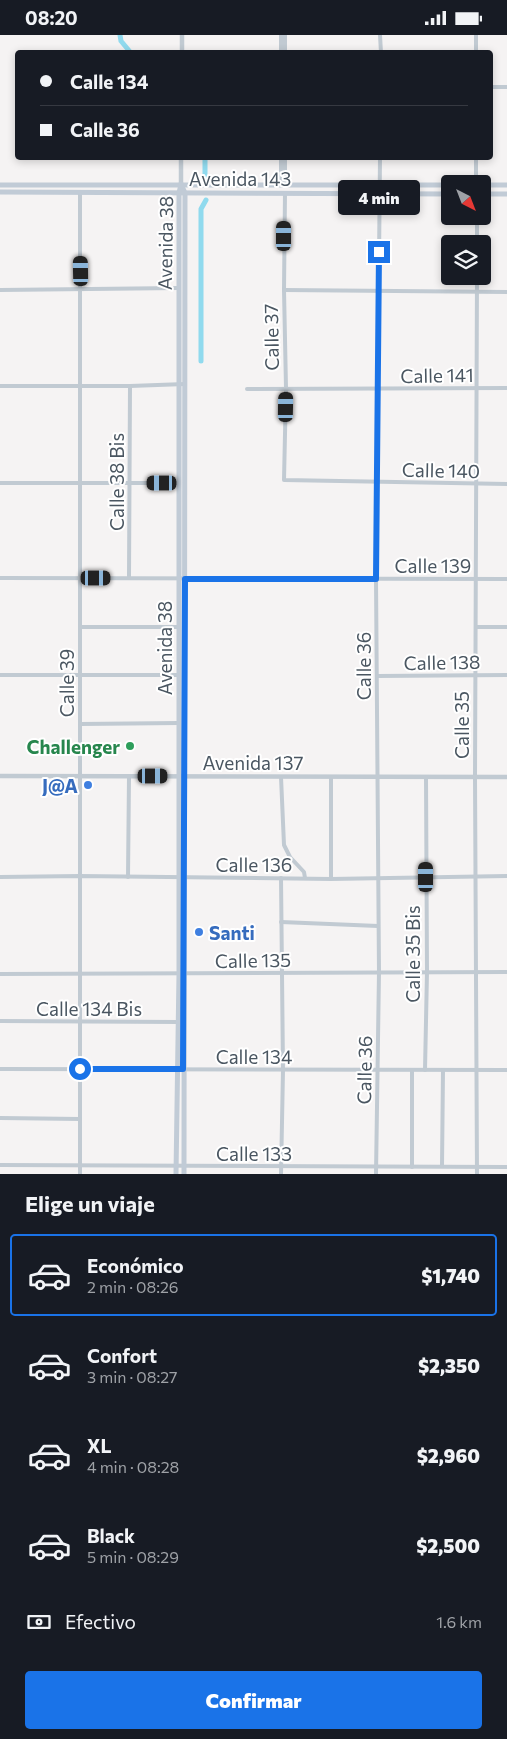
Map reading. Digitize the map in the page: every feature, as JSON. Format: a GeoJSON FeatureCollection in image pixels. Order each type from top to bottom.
{"type":"FeatureCollection","features":[{"type":"Feature","properties":{"kind":"main road","name":"Avenida 38"},"geometry":{"type":"LineString","coordinates":[[181,184],[182,777],[185,878],[178,1022],[184,1174]]}},
{"type":"Feature","properties":{"kind":"main road","name":"Avenida 143"},"geometry":{"type":"LineString","coordinates":[[0,185],[441,185]]}},
{"type":"Feature","properties":{"kind":"main road"},"geometry":{"type":"LineString","coordinates":[[491,185],[507,185]]}},
{"type":"Feature","properties":{"kind":"main road","name":"Avenida 143"},"geometry":{"type":"LineString","coordinates":[[0,192],[441,194]]}},
{"type":"Feature","properties":{"kind":"main road","name":"Avenida 38"},"geometry":{"type":"LineString","coordinates":[[176,1174],[181,974],[178,878],[182,777],[178,723],[179,627],[182,579],[179,483],[182,384],[179,288],[182,193]]}},
{"type":"Feature","properties":{"kind":"main road"},"geometry":{"type":"LineString","coordinates":[[491,194],[507,194]]}},
{"type":"Feature","properties":{"kind":"street"},"geometry":{"type":"LineString","coordinates":[[182,35],[182,50]]}},
{"type":"Feature","properties":{"kind":"street"},"geometry":{"type":"LineString","coordinates":[[281,35],[281,50]]}},
{"type":"Feature","properties":{"kind":"street"},"geometry":{"type":"LineString","coordinates":[[285,35],[285,50]]}},
{"type":"Feature","properties":{"kind":"street"},"geometry":{"type":"LineString","coordinates":[[380,35],[381,50]]}},
{"type":"Feature","properties":{"kind":"street"},"geometry":{"type":"LineString","coordinates":[[476,35],[476,50]]}},
{"type":"Feature","properties":{"kind":"street"},"geometry":{"type":"LineString","coordinates":[[493,87],[507,87]]}},
{"type":"Feature","properties":{"kind":"street"},"geometry":{"type":"LineString","coordinates":[[181,160],[181,184]]}},
{"type":"Feature","properties":{"kind":"street"},"geometry":{"type":"LineString","coordinates":[[283,160],[283,185]]}},
{"type":"Feature","properties":{"kind":"street","name":"Calle 36"},"geometry":{"type":"LineString","coordinates":[[376,1174],[379,972],[376,579],[380,160]]}},
{"type":"Feature","properties":{"kind":"street"},"geometry":{"type":"LineString","coordinates":[[476,160],[476,175]]}},
{"type":"Feature","properties":{"kind":"street","name":"Calle 39"},"geometry":{"type":"LineString","coordinates":[[80,193],[80,1174]]}},
{"type":"Feature","properties":{"kind":"street","name":"Calle 37"},"geometry":{"type":"LineString","coordinates":[[284,480],[286,388],[284,291],[285,193]]}},
{"type":"Feature","properties":{"kind":"street","name":"Calle 35"},"geometry":{"type":"LineString","coordinates":[[476,285],[474,777],[477,1174]]}},
{"type":"Feature","properties":{"kind":"street"},"geometry":{"type":"LineString","coordinates":[[0,290],[179,288]]}},
{"type":"Feature","properties":{"kind":"street"},"geometry":{"type":"LineString","coordinates":[[284,291],[507,292]]}},
{"type":"Feature","properties":{"kind":"street"},"geometry":{"type":"LineString","coordinates":[[0,386],[182,384]]}},
{"type":"Feature","properties":{"kind":"street","name":"Calle 38 Bis"},"geometry":{"type":"LineString","coordinates":[[129,578],[130,386]]}},
{"type":"Feature","properties":{"kind":"street","name":"Calle 141"},"geometry":{"type":"LineString","coordinates":[[247,389],[507,388]]}},
{"type":"Feature","properties":{"kind":"street","name":"Calle 140"},"geometry":{"type":"LineString","coordinates":[[284,480],[507,484]]}},
{"type":"Feature","properties":{"kind":"street"},"geometry":{"type":"LineString","coordinates":[[0,483],[179,483]]}},
{"type":"Feature","properties":{"kind":"street","name":"Calle 139"},"geometry":{"type":"LineString","coordinates":[[0,579],[507,579]]}},
{"type":"Feature","properties":{"kind":"street"},"geometry":{"type":"LineString","coordinates":[[81,627],[179,627]]}},
{"type":"Feature","properties":{"kind":"street"},"geometry":{"type":"LineString","coordinates":[[476,627],[507,627]]}},
{"type":"Feature","properties":{"kind":"street"},"geometry":{"type":"LineString","coordinates":[[0,675],[179,675]]}},
{"type":"Feature","properties":{"kind":"street","name":"Calle 138"},"geometry":{"type":"LineString","coordinates":[[377,676],[507,675]]}},
{"type":"Feature","properties":{"kind":"street"},"geometry":{"type":"LineString","coordinates":[[80,724],[178,723]]}},
{"type":"Feature","properties":{"kind":"street","name":"Avenida 137"},"geometry":{"type":"LineString","coordinates":[[0,776],[507,777]]}},
{"type":"Feature","properties":{"kind":"street"},"geometry":{"type":"LineString","coordinates":[[128,877],[129,776]]}},
{"type":"Feature","properties":{"kind":"street"},"geometry":{"type":"LineString","coordinates":[[282,777],[284,845],[290,857],[304,872],[305,879]]}},
{"type":"Feature","properties":{"kind":"street"},"geometry":{"type":"LineString","coordinates":[[331,777],[332,879]]}},
{"type":"Feature","properties":{"kind":"street","name":"Calle 35 Bis"},"geometry":{"type":"LineString","coordinates":[[425,1070],[426,777]]}},
{"type":"Feature","properties":{"kind":"street","name":"Calle 136"},"geometry":{"type":"LineString","coordinates":[[0,877],[332,879],[507,876]]}},
{"type":"Feature","properties":{"kind":"street"},"geometry":{"type":"LineString","coordinates":[[281,878],[283,1070],[281,1174]]}},
{"type":"Feature","properties":{"kind":"street"},"geometry":{"type":"LineString","coordinates":[[282,922],[378,925]]}},
{"type":"Feature","properties":{"kind":"street","name":"Calle 135"},"geometry":{"type":"LineString","coordinates":[[0,974],[507,972]]}},
{"type":"Feature","properties":{"kind":"street","name":"Calle 134 Bis"},"geometry":{"type":"LineString","coordinates":[[0,1021],[178,1022]]}},
{"type":"Feature","properties":{"kind":"street","name":"Calle 134"},"geometry":{"type":"LineString","coordinates":[[0,1069],[507,1070]]}},
{"type":"Feature","properties":{"kind":"street"},"geometry":{"type":"LineString","coordinates":[[412,1070],[412,1167]]}},
{"type":"Feature","properties":{"kind":"street"},"geometry":{"type":"LineString","coordinates":[[442,1166],[443,1070]]}},
{"type":"Feature","properties":{"kind":"street"},"geometry":{"type":"LineString","coordinates":[[0,1118],[80,1119]]}},
{"type":"Feature","properties":{"kind":"street","name":"Calle 133"},"geometry":{"type":"LineString","coordinates":[[0,1165],[507,1167]]}},
{"type":"Feature","properties":{"kind":"waterway"},"geometry":{"type":"LineString","coordinates":[[120,35],[121,41],[128,50]]}},
{"type":"Feature","properties":{"kind":"waterway"},"geometry":{"type":"LineString","coordinates":[[205,160],[205,177]]}},
{"type":"Feature","properties":{"kind":"waterway"},"geometry":{"type":"LineString","coordinates":[[201,361],[201,209],[206,200]]}},
{"type":"Feature","properties":{"kind":"place","name":"Challenger"},"geometry":{"type":"Point","coordinates":[130,746]}},
{"type":"Feature","properties":{"kind":"place","name":"J@A"},"geometry":{"type":"Point","coordinates":[88,785]}},
{"type":"Feature","properties":{"kind":"place","name":"Santi"},"geometry":{"type":"Point","coordinates":[199,932]}},
{"type":"Feature","properties":{"kind":"route"},"geometry":{"type":"LineString","coordinates":[[80,1069],[183,1069],[185,579],[376,579],[379,252]]}}]}
